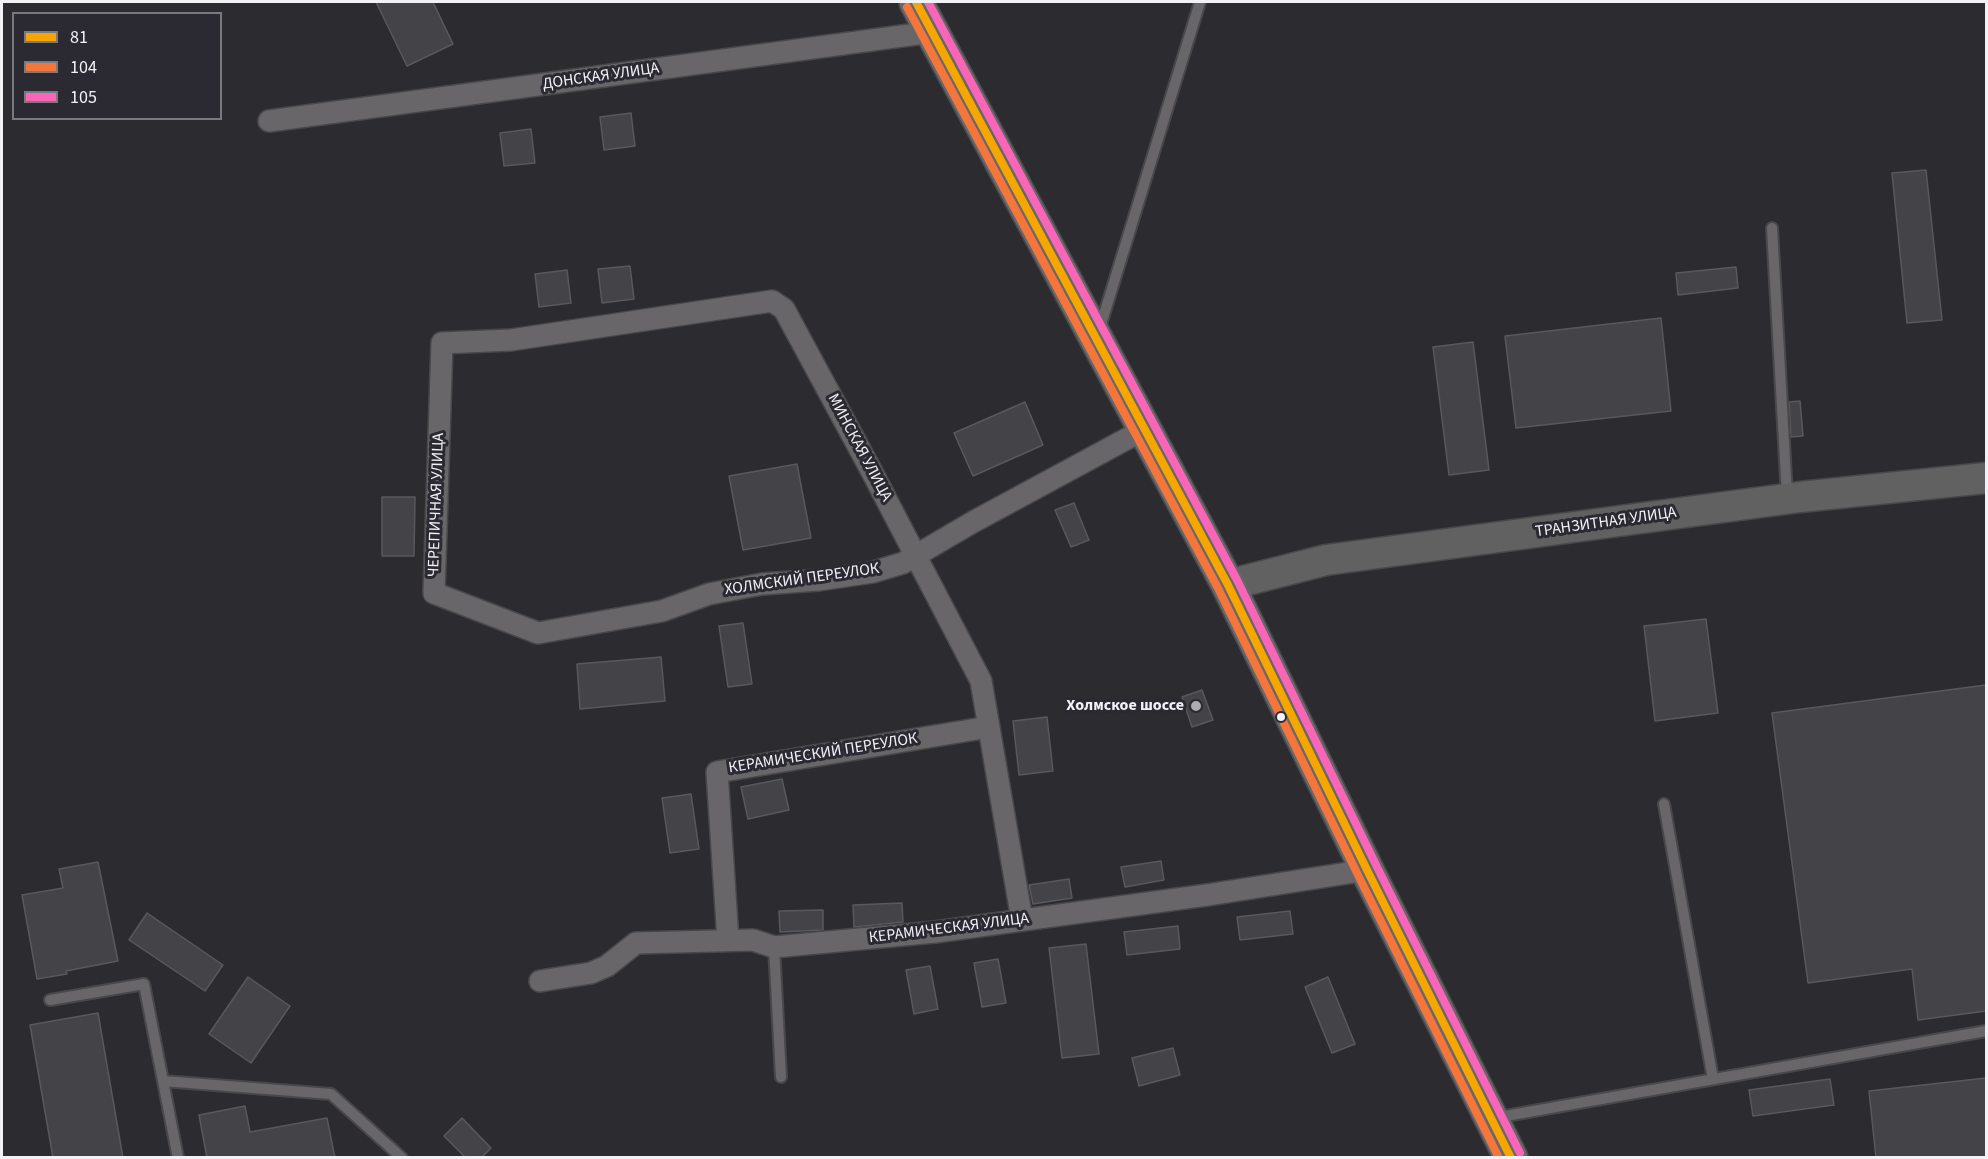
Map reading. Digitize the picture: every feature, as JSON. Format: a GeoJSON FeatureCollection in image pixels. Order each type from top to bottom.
{"type":"FeatureCollection","features":[{"type":"Feature","properties":{"kind":"main road"},"geometry":{"type":"LineString","coordinates":[[916,2],[1228,585],[1366,870],[1511,1158]]}},
{"type":"Feature","properties":{"kind":"main road","name":"ТРАНЗИТНАЯ УЛИЦА"},"geometry":{"type":"LineString","coordinates":[[1228,585],[1326,560],[1787,499],[1986,478]]}},
{"type":"Feature","properties":{"kind":"street","name":"ДОНСКАЯ УЛИЦА"},"geometry":{"type":"LineString","coordinates":[[269,121],[932,32]]}},
{"type":"Feature","properties":{"kind":"street","name":"МИНСКАЯ УЛИЦА"},"geometry":{"type":"LineString","coordinates":[[442,342],[511,340],[772,301],[784,309],[981,681],[1022,920]]}},
{"type":"Feature","properties":{"kind":"street","name":"ЧЕРЕПИЧНАЯ УЛИЦА"},"geometry":{"type":"LineString","coordinates":[[442,342],[434,593],[538,633]]}},
{"type":"Feature","properties":{"kind":"street","name":"ХОЛМСКИЙ ПЕРЕУЛОК"},"geometry":{"type":"LineString","coordinates":[[538,633],[662,610],[708,594],[762,584],[819,580],[873,572],[903,563],[973,522],[1145,429]]}},
{"type":"Feature","properties":{"kind":"street","name":"КЕРАМИЧЕСКИЙ ПЕРЕУЛОК"},"geometry":{"type":"LineString","coordinates":[[728,940],[717,772],[989,728]]}},
{"type":"Feature","properties":{"kind":"street","name":"КЕРАМИЧЕСКАЯ УЛИЦА"},"geometry":{"type":"LineString","coordinates":[[540,981],[591,973],[608,966],[636,943],[753,940],[774,947],[935,932],[1207,895],[1366,870]]}},
{"type":"Feature","properties":{"kind":"lane"},"geometry":{"type":"LineString","coordinates":[[1097,340],[1200,2]]}},
{"type":"Feature","properties":{"kind":"lane"},"geometry":{"type":"LineString","coordinates":[[1772,228],[1787,499]]}},
{"type":"Feature","properties":{"kind":"lane"},"geometry":{"type":"LineString","coordinates":[[1664,804],[1713,1079]]}},
{"type":"Feature","properties":{"kind":"lane"},"geometry":{"type":"LineString","coordinates":[[774,947],[781,1077]]}},
{"type":"Feature","properties":{"kind":"lane"},"geometry":{"type":"LineString","coordinates":[[50,1000],[144,984],[178,1158]]}},
{"type":"Feature","properties":{"kind":"lane"},"geometry":{"type":"LineString","coordinates":[[1490,1118],[1986,1030]]}},
{"type":"Feature","properties":{"kind":"lane"},"geometry":{"type":"LineString","coordinates":[[163,1081],[331,1094],[402,1158]]}},
{"type":"Feature","properties":{"kind":"building"},"geometry":{"type":"Polygon","coordinates":[[[376,2],[433,2],[453,44],[407,66],[376,2]]]}},
{"type":"Feature","properties":{"kind":"building"},"geometry":{"type":"Polygon","coordinates":[[[631,113],[635,146],[604,150],[600,117],[631,113]]]}},
{"type":"Feature","properties":{"kind":"building"},"geometry":{"type":"Polygon","coordinates":[[[531,129],[535,163],[504,166],[500,133],[531,129]]]}},
{"type":"Feature","properties":{"kind":"building"},"geometry":{"type":"Polygon","coordinates":[[[1926,170],[1942,320],[1907,323],[1892,173],[1926,170]]]}},
{"type":"Feature","properties":{"kind":"building"},"geometry":{"type":"Polygon","coordinates":[[[630,266],[634,299],[602,303],[598,269],[630,266]]]}},
{"type":"Feature","properties":{"kind":"building"},"geometry":{"type":"Polygon","coordinates":[[[1736,267],[1738,288],[1678,295],[1676,273],[1736,267]]]}},
{"type":"Feature","properties":{"kind":"building"},"geometry":{"type":"Polygon","coordinates":[[[567,270],[571,303],[539,307],[535,274],[567,270]]]}},
{"type":"Feature","properties":{"kind":"building"},"geometry":{"type":"Polygon","coordinates":[[[1661,318],[1671,411],[1516,428],[1505,336],[1661,318]]]}},
{"type":"Feature","properties":{"kind":"building"},"geometry":{"type":"Polygon","coordinates":[[[1473,342],[1489,470],[1449,475],[1433,347],[1473,342]]]}},
{"type":"Feature","properties":{"kind":"building"},"geometry":{"type":"Polygon","coordinates":[[[1800,401],[1803,436],[1791,437],[1789,402],[1800,401]]]}},
{"type":"Feature","properties":{"kind":"building"},"geometry":{"type":"Polygon","coordinates":[[[1025,402],[1043,445],[973,476],[954,433],[1025,402]]]}},
{"type":"Feature","properties":{"kind":"building"},"geometry":{"type":"Polygon","coordinates":[[[797,464],[811,538],[743,550],[729,476],[797,464]]]}},
{"type":"Feature","properties":{"kind":"building"},"geometry":{"type":"Polygon","coordinates":[[[382,497],[415,497],[414,556],[382,556],[382,497]]]}},
{"type":"Feature","properties":{"kind":"building"},"geometry":{"type":"Polygon","coordinates":[[[1074,503],[1089,540],[1071,547],[1055,510],[1074,503]]]}},
{"type":"Feature","properties":{"kind":"building"},"geometry":{"type":"Polygon","coordinates":[[[1706,619],[1718,713],[1655,721],[1644,626],[1706,619]]]}},
{"type":"Feature","properties":{"kind":"building"},"geometry":{"type":"Polygon","coordinates":[[[743,623],[752,684],[728,687],[719,626],[743,623]]]}},
{"type":"Feature","properties":{"kind":"building"},"geometry":{"type":"Polygon","coordinates":[[[661,657],[665,701],[580,709],[577,664],[661,657]]]}},
{"type":"Feature","properties":{"kind":"building"},"geometry":{"type":"Polygon","coordinates":[[[1986,685],[1986,1011],[1918,1020],[1912,969],[1808,983],[1772,713],[1986,685]]]}},
{"type":"Feature","properties":{"kind":"building"},"geometry":{"type":"Polygon","coordinates":[[[1202,690],[1213,720],[1192,727],[1182,697],[1202,690]]]}},
{"type":"Feature","properties":{"kind":"building"},"geometry":{"type":"Polygon","coordinates":[[[1047,717],[1053,771],[1019,775],[1013,721],[1047,717]]]}},
{"type":"Feature","properties":{"kind":"building"},"geometry":{"type":"Polygon","coordinates":[[[782,779],[789,810],[748,819],[741,787],[782,779]]]}},
{"type":"Feature","properties":{"kind":"building"},"geometry":{"type":"Polygon","coordinates":[[[691,794],[699,849],[670,853],[662,798],[691,794]]]}},
{"type":"Feature","properties":{"kind":"building"},"geometry":{"type":"Polygon","coordinates":[[[1161,861],[1164,880],[1125,887],[1121,867],[1161,861]]]}},
{"type":"Feature","properties":{"kind":"building"},"geometry":{"type":"Polygon","coordinates":[[[98,862],[118,961],[37,979],[22,895],[63,888],[59,869],[98,862]]]}},
{"type":"Feature","properties":{"kind":"building"},"geometry":{"type":"Polygon","coordinates":[[[1069,879],[1072,898],[1033,904],[1029,885],[1069,879]]]}},
{"type":"Feature","properties":{"kind":"building"},"geometry":{"type":"Polygon","coordinates":[[[902,903],[903,922],[854,927],[853,905],[902,903]]]}},
{"type":"Feature","properties":{"kind":"building"},"geometry":{"type":"Polygon","coordinates":[[[823,910],[823,930],[780,932],[779,911],[823,910]]]}},
{"type":"Feature","properties":{"kind":"building"},"geometry":{"type":"Polygon","coordinates":[[[1290,911],[1293,934],[1240,940],[1237,917],[1290,911]]]}},
{"type":"Feature","properties":{"kind":"building"},"geometry":{"type":"Polygon","coordinates":[[[147,913],[223,965],[205,991],[129,940],[147,913]]]}},
{"type":"Feature","properties":{"kind":"building"},"geometry":{"type":"Polygon","coordinates":[[[1178,926],[1180,949],[1127,955],[1124,932],[1178,926]]]}},
{"type":"Feature","properties":{"kind":"building"},"geometry":{"type":"Polygon","coordinates":[[[1086,944],[1099,1054],[1062,1058],[1049,948],[1086,944]]]}},
{"type":"Feature","properties":{"kind":"building"},"geometry":{"type":"Polygon","coordinates":[[[998,959],[1006,1003],[982,1007],[974,963],[998,959]]]}},
{"type":"Feature","properties":{"kind":"building"},"geometry":{"type":"Polygon","coordinates":[[[930,966],[938,1009],[914,1014],[906,970],[930,966]]]}},
{"type":"Feature","properties":{"kind":"building"},"geometry":{"type":"Polygon","coordinates":[[[248,977],[290,1006],[251,1063],[209,1034],[248,977]]]}},
{"type":"Feature","properties":{"kind":"building"},"geometry":{"type":"Polygon","coordinates":[[[1328,977],[1355,1044],[1332,1053],[1305,987],[1328,977]]]}},
{"type":"Feature","properties":{"kind":"building"},"geometry":{"type":"Polygon","coordinates":[[[98,1013],[123,1158],[53,1158],[30,1025],[98,1013]]]}},
{"type":"Feature","properties":{"kind":"building"},"geometry":{"type":"Polygon","coordinates":[[[1173,1048],[1180,1075],[1139,1086],[1132,1058],[1173,1048]]]}},
{"type":"Feature","properties":{"kind":"building"},"geometry":{"type":"Polygon","coordinates":[[[1986,1078],[1986,1158],[1876,1158],[1869,1091],[1986,1078]]]}},
{"type":"Feature","properties":{"kind":"building"},"geometry":{"type":"Polygon","coordinates":[[[1830,1079],[1834,1105],[1753,1116],[1749,1090],[1830,1079]]]}},
{"type":"Feature","properties":{"kind":"building"},"geometry":{"type":"Polygon","coordinates":[[[245,1106],[250,1132],[327,1118],[335,1158],[207,1158],[199,1115],[245,1106]]]}},
{"type":"Feature","properties":{"kind":"building"},"geometry":{"type":"Polygon","coordinates":[[[462,1118],[491,1148],[481,1158],[466,1158],[444,1136],[462,1118]]]}},
{"type":"Feature","properties":{"kind":"transit line","name":"81"},"geometry":{"type":"LineString","coordinates":[[916,2],[1228,585],[1511,1158]]}},
{"type":"Feature","properties":{"kind":"transit line","name":"105"},"geometry":{"type":"LineString","coordinates":[[928,2],[1237,580],[1520,1153]]}},
{"type":"Feature","properties":{"kind":"transit line","name":"104"},"geometry":{"type":"LineString","coordinates":[[907,7],[1219,590],[1499,1158]]}},
{"type":"Feature","properties":{"kind":"place","name":"Холмское шоссе"},"geometry":{"type":"Point","coordinates":[1196,706]}}]}
